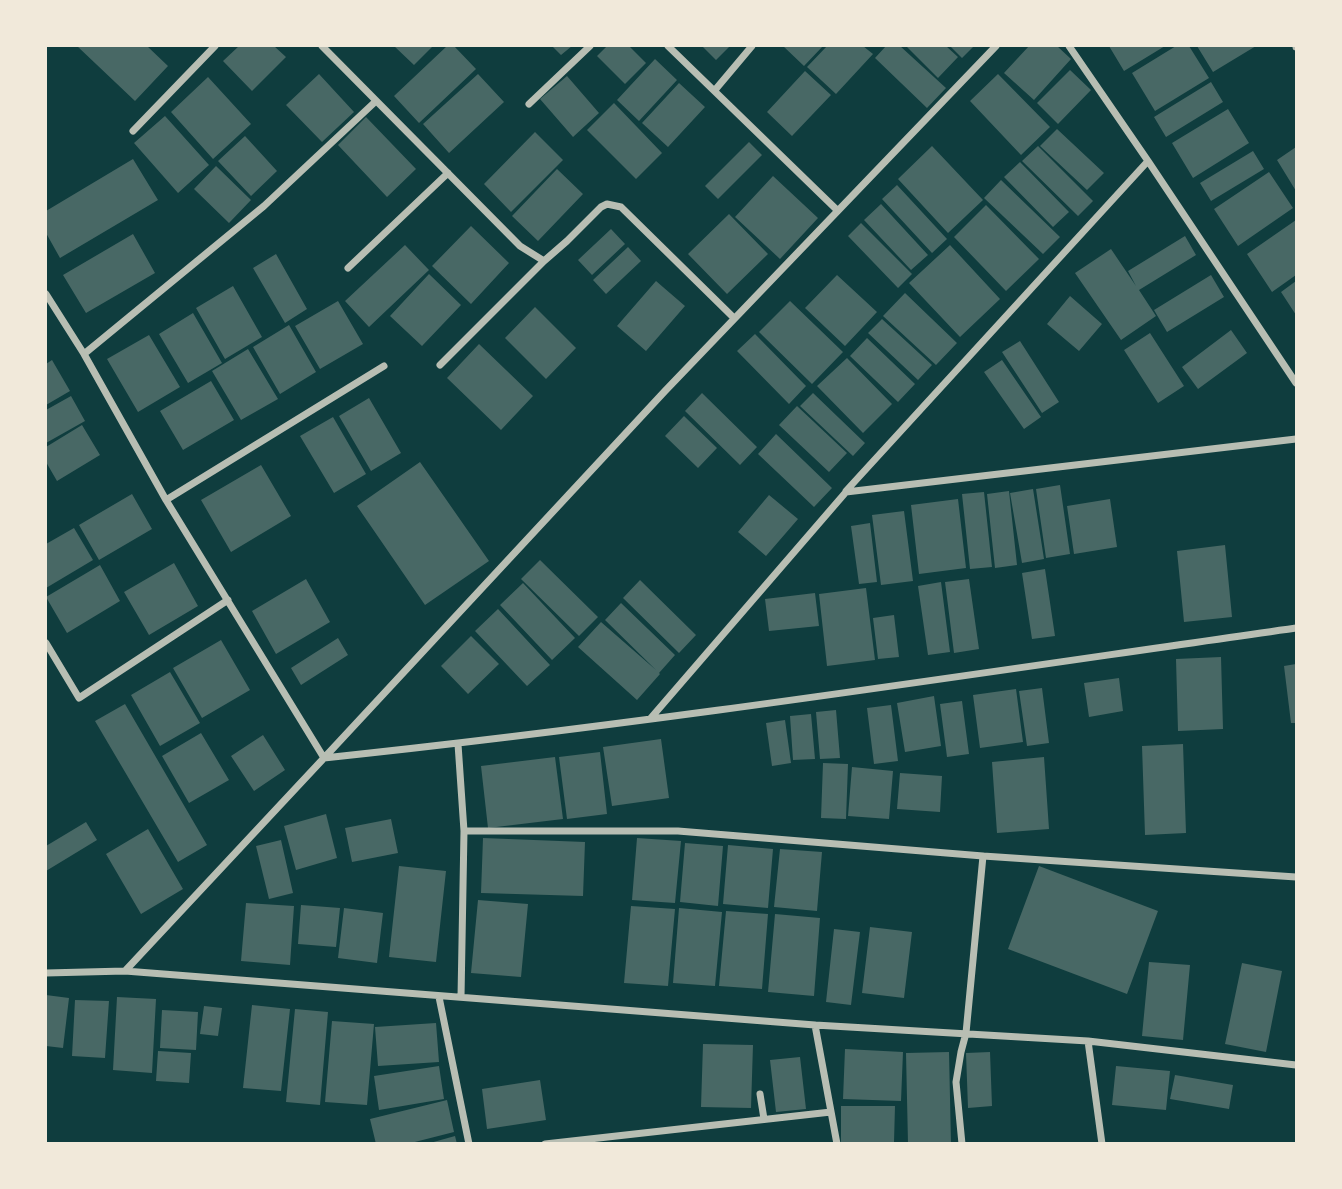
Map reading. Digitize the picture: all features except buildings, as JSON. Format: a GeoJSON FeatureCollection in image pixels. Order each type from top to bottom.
{"type":"FeatureCollection","features":[{"type":"Feature","properties":{"kind":"street"},"geometry":{"type":"LineString","coordinates":[[133,131],[215,46]]}},
{"type":"Feature","properties":{"kind":"street"},"geometry":{"type":"LineString","coordinates":[[322,46],[520,246],[544,261]]}},
{"type":"Feature","properties":{"kind":"street"},"geometry":{"type":"LineString","coordinates":[[529,104],[590,46]]}},
{"type":"Feature","properties":{"kind":"street"},"geometry":{"type":"LineString","coordinates":[[668,46],[837,210]]}},
{"type":"Feature","properties":{"kind":"street"},"geometry":{"type":"LineString","coordinates":[[715,90],[752,46]]}},
{"type":"Feature","properties":{"kind":"street"},"geometry":{"type":"LineString","coordinates":[[125,971],[734,318],[996,46]]}},
{"type":"Feature","properties":{"kind":"street"},"geometry":{"type":"LineString","coordinates":[[1069,46],[1297,383]]}},
{"type":"Feature","properties":{"kind":"street"},"geometry":{"type":"LineString","coordinates":[[84,354],[264,206],[376,101]]}},
{"type":"Feature","properties":{"kind":"street"},"geometry":{"type":"LineString","coordinates":[[650,719],[846,492],[1148,161]]}},
{"type":"Feature","properties":{"kind":"street"},"geometry":{"type":"LineString","coordinates":[[348,268],[448,173]]}},
{"type":"Feature","properties":{"kind":"street"},"geometry":{"type":"LineString","coordinates":[[440,365],[544,261],[607,204],[621,207],[734,318]]}},
{"type":"Feature","properties":{"kind":"street"},"geometry":{"type":"LineString","coordinates":[[46,294],[84,354],[166,500],[324,758]]}},
{"type":"Feature","properties":{"kind":"street"},"geometry":{"type":"LineString","coordinates":[[166,500],[384,366]]}},
{"type":"Feature","properties":{"kind":"street"},"geometry":{"type":"LineString","coordinates":[[846,492],[1297,439]]}},
{"type":"Feature","properties":{"kind":"street"},"geometry":{"type":"LineString","coordinates":[[46,643],[79,698],[228,600]]}},
{"type":"Feature","properties":{"kind":"street"},"geometry":{"type":"LineString","coordinates":[[324,758],[650,719],[1297,628]]}},
{"type":"Feature","properties":{"kind":"street"},"geometry":{"type":"LineString","coordinates":[[458,744],[464,831],[461,998]]}},
{"type":"Feature","properties":{"kind":"street"},"geometry":{"type":"LineString","coordinates":[[464,831],[678,831],[983,856],[1297,877]]}},
{"type":"Feature","properties":{"kind":"street"},"geometry":{"type":"LineString","coordinates":[[962,1143],[956,1083],[966,1033],[983,856]]}},
{"type":"Feature","properties":{"kind":"street"},"geometry":{"type":"LineString","coordinates":[[46,972],[125,971],[815,1025],[1088,1041],[1297,1065]]}},
{"type":"Feature","properties":{"kind":"street"},"geometry":{"type":"LineString","coordinates":[[439,997],[469,1143]]}},
{"type":"Feature","properties":{"kind":"street"},"geometry":{"type":"LineString","coordinates":[[815,1025],[837,1143]]}},
{"type":"Feature","properties":{"kind":"street"},"geometry":{"type":"LineString","coordinates":[[1088,1041],[1102,1143]]}},
{"type":"Feature","properties":{"kind":"street"},"geometry":{"type":"LineString","coordinates":[[760,1094],[764,1119]]}},
{"type":"Feature","properties":{"kind":"street"},"geometry":{"type":"LineString","coordinates":[[545,1143],[831,1112]]}}]}
